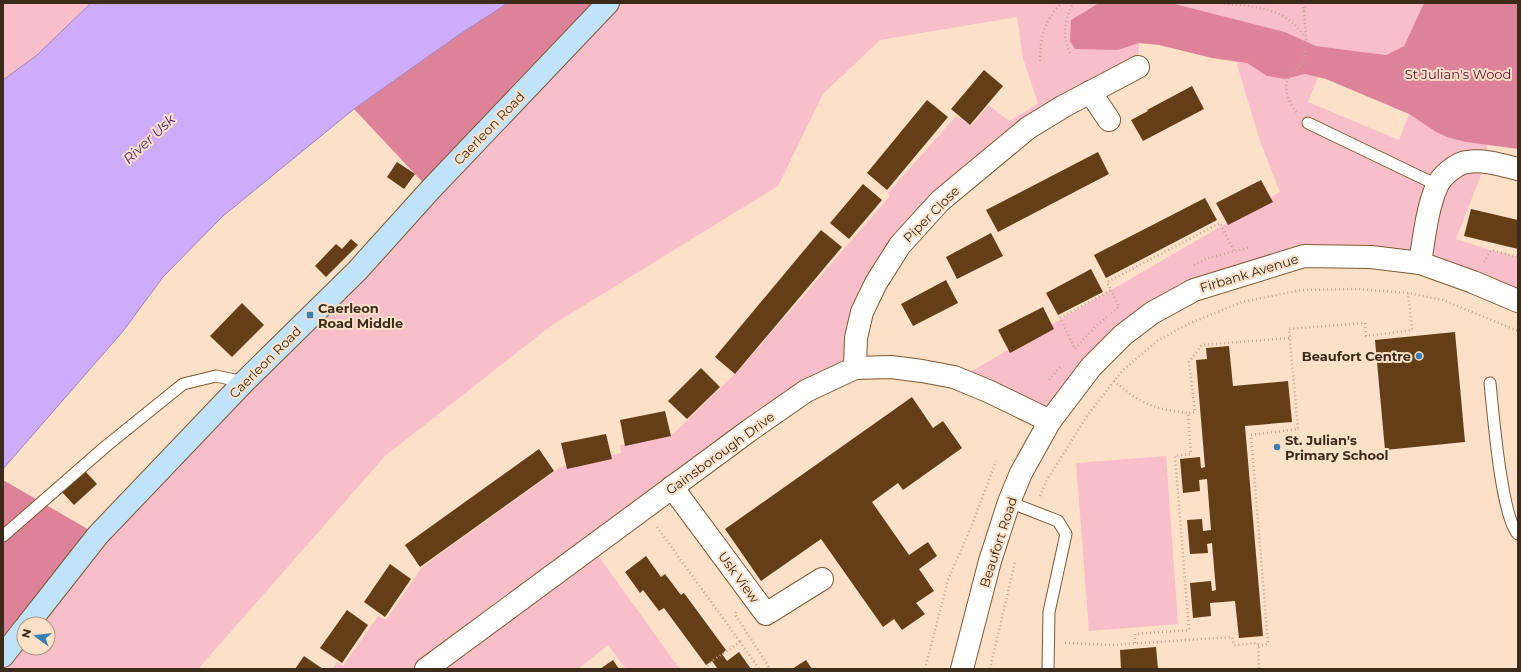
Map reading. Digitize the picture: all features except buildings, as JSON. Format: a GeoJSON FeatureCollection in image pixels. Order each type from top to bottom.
{"type":"FeatureCollection","features":[{"type":"Feature","properties":{"kind":"main road","name":"Caerleon Road"},"geometry":{"type":"LineString","coordinates":[[34,616],[98,535],[244,382],[357,271],[430,190],[608,3]]}},
{"type":"Feature","properties":{"kind":"main road"},"geometry":{"type":"LineString","coordinates":[[3,656],[16,639]]}},
{"type":"Feature","properties":{"kind":"street","name":"Piper Close"},"geometry":{"type":"LineString","coordinates":[[855,368],[856,338],[862,312],[876,284],[900,245],[940,201],[1028,128],[1064,106],[1138,67]]}},
{"type":"Feature","properties":{"kind":"street"},"geometry":{"type":"LineString","coordinates":[[1090,92],[1109,120]]}},
{"type":"Feature","properties":{"kind":"street"},"geometry":{"type":"LineString","coordinates":[[1420,263],[1427,222],[1437,185],[1448,172],[1466,162],[1486,162],[1518,169]]}},
{"type":"Feature","properties":{"kind":"street","name":"Firbank Avenue"},"geometry":{"type":"LineString","coordinates":[[1050,421],[1091,366],[1123,334],[1152,313],[1194,290],[1304,256],[1371,257],[1420,263],[1473,282],[1518,301]]}},
{"type":"Feature","properties":{"kind":"street","name":"Gainsborough Drive"},"geometry":{"type":"LineString","coordinates":[[426,669],[750,430],[806,391],[855,368],[891,367],[954,377],[988,391],[1050,421]]}},
{"type":"Feature","properties":{"kind":"street","name":"Beaufort Road"},"geometry":{"type":"LineString","coordinates":[[962,669],[990,561],[1009,502],[1021,472],[1050,421]]}},
{"type":"Feature","properties":{"kind":"street","name":"Usk View"},"geometry":{"type":"LineString","coordinates":[[672,487],[766,614],[822,579]]}},
{"type":"Feature","properties":{"kind":"lane"},"geometry":{"type":"LineString","coordinates":[[1308,123],[1437,185]]}},
{"type":"Feature","properties":{"kind":"lane"},"geometry":{"type":"LineString","coordinates":[[3,536],[105,447],[183,384],[216,376],[244,382]]}},
{"type":"Feature","properties":{"kind":"lane"},"geometry":{"type":"LineString","coordinates":[[1490,383],[1503,493],[1509,517],[1518,534]]}},
{"type":"Feature","properties":{"kind":"lane"},"geometry":{"type":"LineString","coordinates":[[1009,502],[1058,521],[1066,534],[1049,612],[1048,669]]}},
{"type":"Feature","properties":{"kind":"path"},"geometry":{"type":"LineString","coordinates":[[1040,62],[1042,32],[1049,19],[1062,3]]}},
{"type":"Feature","properties":{"kind":"path"},"geometry":{"type":"LineString","coordinates":[[1070,53],[1066,43],[1065,28],[1068,14],[1073,3]]}},
{"type":"Feature","properties":{"kind":"path"},"geometry":{"type":"LineString","coordinates":[[1224,3],[1262,8],[1283,15],[1297,25],[1305,37]]}},
{"type":"Feature","properties":{"kind":"path"},"geometry":{"type":"LineString","coordinates":[[1303,3],[1305,55],[1297,70],[1290,76],[1286,87],[1288,98],[1293,108],[1300,117],[1308,123]]}},
{"type":"Feature","properties":{"kind":"path"},"geometry":{"type":"LineString","coordinates":[[1304,13],[1306,3]]}},
{"type":"Feature","properties":{"kind":"path"},"geometry":{"type":"LineString","coordinates":[[1111,290],[1060,318],[1075,349],[1096,326],[1119,307],[1111,290],[1106,282],[1220,223],[1234,251]]}},
{"type":"Feature","properties":{"kind":"path"},"geometry":{"type":"LineString","coordinates":[[1473,282],[1490,250],[1518,257]]}},
{"type":"Feature","properties":{"kind":"path"},"geometry":{"type":"LineString","coordinates":[[1033,512],[1051,474],[1087,416],[1122,371],[1157,341],[1188,324],[1242,302],[1301,290],[1357,289],[1408,293],[1443,300],[1518,331]]}},
{"type":"Feature","properties":{"kind":"path"},"geometry":{"type":"LineString","coordinates":[[1049,643],[1113,645],[1232,637],[1234,645],[1258,644],[1258,646],[1268,644],[1251,435],[1298,429],[1289,329],[1365,323],[1366,336],[1412,330],[1408,293]]}},
{"type":"Feature","properties":{"kind":"path"},"geometry":{"type":"LineString","coordinates":[[1114,381],[1148,405],[1188,413],[1195,412],[1189,362],[1202,345],[1290,338]]}},
{"type":"Feature","properties":{"kind":"path"},"geometry":{"type":"LineString","coordinates":[[1135,643],[1135,634],[1189,630],[1175,456],[1191,454],[1188,413]]}},
{"type":"Feature","properties":{"kind":"path"},"geometry":{"type":"LineString","coordinates":[[925,669],[948,580],[972,525],[996,461]]}},
{"type":"Feature","properties":{"kind":"path"},"geometry":{"type":"LineString","coordinates":[[642,510],[652,521],[759,669]]}},
{"type":"Feature","properties":{"kind":"path"},"geometry":{"type":"LineString","coordinates":[[990,669],[1016,558]]}},
{"type":"Feature","properties":{"kind":"path"},"geometry":{"type":"LineString","coordinates":[[705,669],[712,661],[740,642]]}},
{"type":"Feature","properties":{"kind":"path"},"geometry":{"type":"LineString","coordinates":[[1258,646],[1259,669]]}},
{"type":"Feature","properties":{"kind":"shaded area"},"geometry":{"type":"Polygon","coordinates":[[[3,3],[91,3],[37,55],[3,80],[3,3]]]}},
{"type":"Feature","properties":{"kind":"shaded area"},"geometry":{"type":"Polygon","coordinates":[[[608,3],[1099,3],[1071,20],[1118,50],[1139,43],[1138,67],[986,162],[876,283],[855,368],[592,547],[679,668],[626,669],[608,645],[578,669],[333,669],[337,662],[343,666],[378,616],[386,620],[422,567],[561,467],[621,453],[620,445],[673,434],[738,371],[890,196],[888,193],[956,116],[971,126],[989,105],[1009,121],[1038,104],[1023,58],[1017,17],[880,40],[823,94],[778,186],[552,325],[385,456],[198,669],[3,669],[3,656],[16,639],[16,656],[56,656],[56,616],[35,616],[608,3]]]}},
{"type":"Feature","properties":{"kind":"shaded area"},"geometry":{"type":"Polygon","coordinates":[[[1171,3],[1424,3],[1404,46],[1386,55],[1316,46],[1285,32],[1171,3]]]}},
{"type":"Feature","properties":{"kind":"shaded area"},"geometry":{"type":"Polygon","coordinates":[[[1236,61],[1247,63],[1267,76],[1285,79],[1305,74],[1318,77],[1308,102],[1399,140],[1409,114],[1436,132],[1447,137],[1487,145],[1486,162],[1456,239],[1518,257],[1518,322],[1515,300],[1473,282],[1304,256],[1152,313],[1050,421],[958,379],[1280,192],[1260,141],[1236,61]]]}},
{"type":"Feature","properties":{"kind":"shaded area"},"geometry":{"type":"Polygon","coordinates":[[[1166,456],[1178,624],[1089,631],[1076,463],[1166,456]]]}},
{"type":"Feature","properties":{"kind":"green space"},"geometry":{"type":"Polygon","coordinates":[[[508,3],[608,3],[430,190],[354,109],[457,36],[508,3]]]}},
{"type":"Feature","properties":{"kind":"green space","name":"St Julian's Wood"},"geometry":{"type":"Polygon","coordinates":[[[1099,3],[1171,3],[1285,32],[1316,46],[1386,55],[1404,46],[1424,3],[1518,3],[1518,149],[1466,142],[1447,137],[1436,132],[1409,114],[1326,79],[1305,74],[1285,79],[1267,76],[1247,63],[1212,58],[1159,45],[1139,43],[1118,50],[1075,49],[1070,41],[1071,20],[1099,3]]]}},
{"type":"Feature","properties":{"kind":"green space"},"geometry":{"type":"Polygon","coordinates":[[[3,480],[98,535],[34,616],[16,616],[16,639],[3,656],[3,480]]]}},
{"type":"Feature","properties":{"kind":"water","name":"River Usk"},"geometry":{"type":"Polygon","coordinates":[[[91,3],[508,3],[457,36],[354,109],[223,216],[163,277],[124,330],[3,469],[3,80],[37,55],[91,3]]]}},
{"type":"Feature","properties":{"kind":"place","name":"Caerleon Road Middle"},"geometry":{"type":"Point","coordinates":[310,315]}},
{"type":"Feature","properties":{"kind":"place","name":"Beaufort Centre"},"geometry":{"type":"Point","coordinates":[1419,356]}},
{"type":"Feature","properties":{"kind":"place","name":"St. Julian's Primary School"},"geometry":{"type":"Point","coordinates":[1277,447]}}]}
